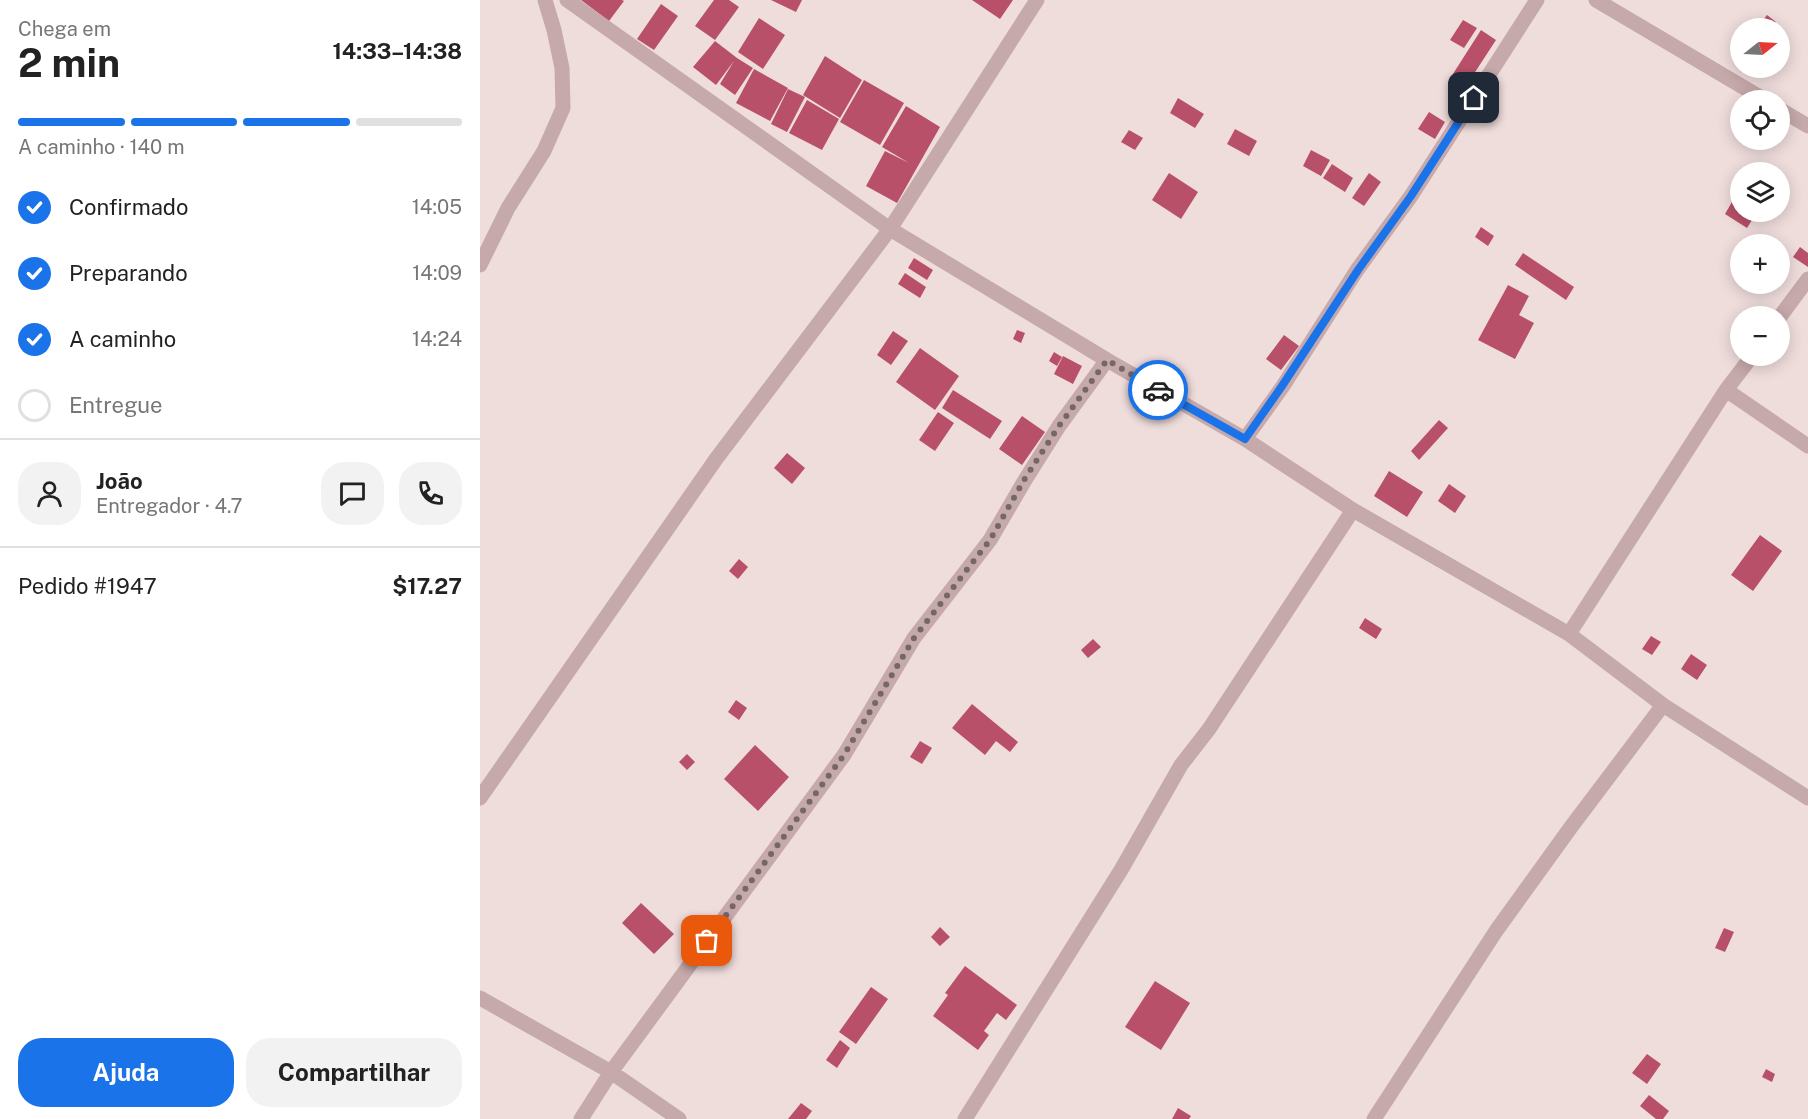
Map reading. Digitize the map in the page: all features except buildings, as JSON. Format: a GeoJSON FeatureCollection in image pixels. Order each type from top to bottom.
{"type":"FeatureCollection","features":[{"type":"Feature","properties":{"kind":"street"},"geometry":{"type":"LineString","coordinates":[[480,265],[508,208],[544,151],[562,108],[562,68],[545,0]]}},
{"type":"Feature","properties":{"kind":"street"},"geometry":{"type":"LineString","coordinates":[[567,0],[890,230],[1107,360],[1245,439],[1353,510],[1569,634],[1663,705],[1808,798]]}},
{"type":"Feature","properties":{"kind":"street"},"geometry":{"type":"LineString","coordinates":[[480,798],[716,459],[890,230],[1037,0]]}},
{"type":"Feature","properties":{"kind":"street"},"geometry":{"type":"LineString","coordinates":[[1245,439],[1358,270],[1411,196],[1537,0]]}},
{"type":"Feature","properties":{"kind":"street"},"geometry":{"type":"LineString","coordinates":[[1596,0],[1748,90]]}},
{"type":"Feature","properties":{"kind":"street"},"geometry":{"type":"LineString","coordinates":[[1790,115],[1808,126]]}},
{"type":"Feature","properties":{"kind":"street"},"geometry":{"type":"LineString","coordinates":[[1788,306],[1808,279]]}},
{"type":"Feature","properties":{"kind":"street"},"geometry":{"type":"LineString","coordinates":[[581,1119],[611,1072],[844,755],[914,638],[990,540],[1024,480],[1059,426],[1107,360]]}},
{"type":"Feature","properties":{"kind":"street"},"geometry":{"type":"LineString","coordinates":[[1569,634],[1726,390],[1744,366]]}},
{"type":"Feature","properties":{"kind":"street"},"geometry":{"type":"LineString","coordinates":[[1726,390],[1808,446]]}},
{"type":"Feature","properties":{"kind":"street"},"geometry":{"type":"LineString","coordinates":[[965,1119],[1121,870],[1180,765],[1209,729],[1353,510]]}},
{"type":"Feature","properties":{"kind":"street"},"geometry":{"type":"LineString","coordinates":[[1374,1119],[1496,931],[1663,705]]}},
{"type":"Feature","properties":{"kind":"street"},"geometry":{"type":"LineString","coordinates":[[480,998],[611,1072],[679,1119]]}},
{"type":"Feature","properties":{"kind":"way so far"},"geometry":{"type":"LineString","coordinates":[[707,941],[844,755],[914,638],[990,540],[1024,480],[1059,426],[1107,360],[1158,390]]}},
{"type":"Feature","properties":{"kind":"route"},"geometry":{"type":"LineString","coordinates":[[1158,390],[1245,439],[1358,270],[1411,196],[1474,98]]}}]}
